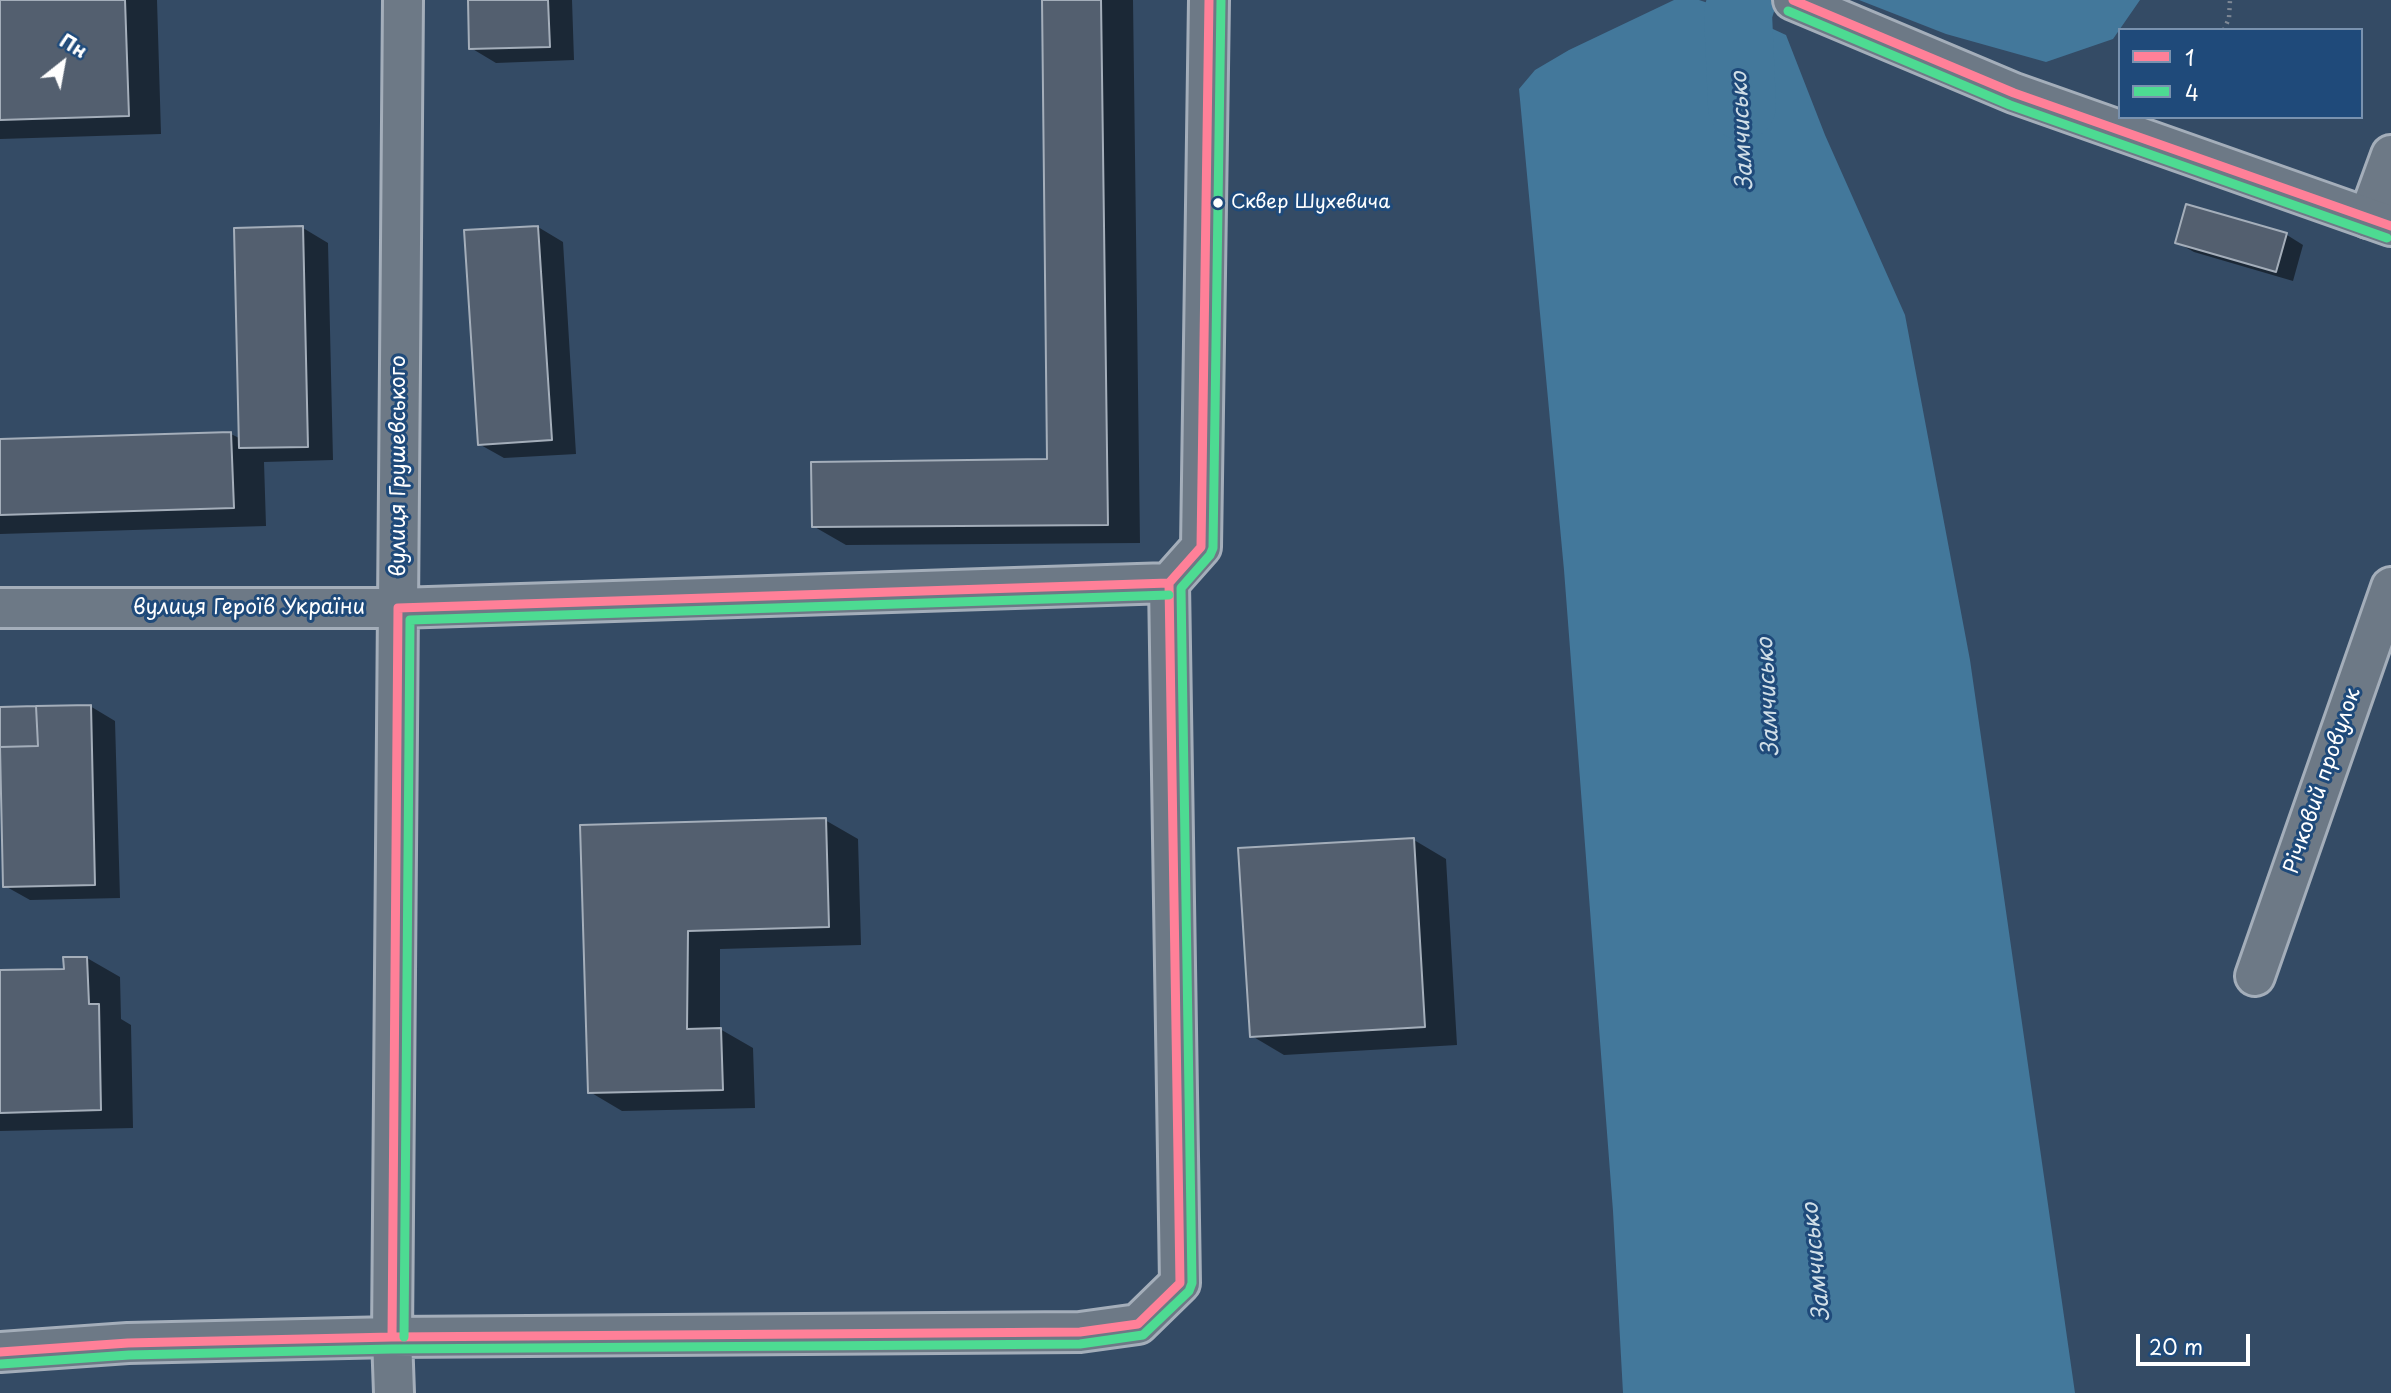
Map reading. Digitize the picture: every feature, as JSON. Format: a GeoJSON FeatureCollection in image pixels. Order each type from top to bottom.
{"type":"FeatureCollection","features":[{"type":"Feature","properties":{"kind":"street","name":"вулиця Грушевського"},"geometry":{"type":"LineString","coordinates":[[394,1393],[391,1337],[403,0]]}},
{"type":"Feature","properties":{"kind":"street"},"geometry":{"type":"LineString","coordinates":[[0,1352],[128,1343],[391,1337],[1080,1332],[1138,1324],[1180,1283],[1169,583],[1201,547],[1209,0]]}},
{"type":"Feature","properties":{"kind":"street"},"geometry":{"type":"LineString","coordinates":[[1798,2],[2014,93],[2380,222],[2391,155]]}},
{"type":"Feature","properties":{"kind":"street","name":"вулиця Героїв України"},"geometry":{"type":"LineString","coordinates":[[0,608],[398,608],[1169,583]]}},
{"type":"Feature","properties":{"kind":"street","name":"Річковий провулок"},"geometry":{"type":"LineString","coordinates":[[2255,976],[2391,587]]}},
{"type":"Feature","properties":{"kind":"path"},"geometry":{"type":"LineString","coordinates":[[2225,28],[2229,18],[2230,0]]}},
{"type":"Feature","properties":{"kind":"water"},"geometry":{"type":"Polygon","coordinates":[[[1674,0],[1699,0],[1738,13],[1786,35],[1825,135],[1905,315],[1970,660],[2075,1393],[1623,1393],[1613,1211],[1564,570],[1519,89],[1535,70],[1569,50],[1674,0]]]}},
{"type":"Feature","properties":{"kind":"water"},"geometry":{"type":"Polygon","coordinates":[[[1859,0],[2140,0],[2118,28],[2113,39],[2046,62],[1946,34],[1859,0]]]}},
{"type":"Feature","properties":{"kind":"building"},"geometry":{"type":"Polygon","coordinates":[[[0,0],[125,0],[129,116],[0,120],[0,0]]]}},
{"type":"Feature","properties":{"kind":"building"},"geometry":{"type":"Polygon","coordinates":[[[468,0],[548,0],[550,47],[469,49],[468,0]]]}},
{"type":"Feature","properties":{"kind":"building"},"geometry":{"type":"Polygon","coordinates":[[[1042,0],[1101,0],[1108,525],[812,527],[811,462],[1047,459],[1042,0]]]}},
{"type":"Feature","properties":{"kind":"building"},"geometry":{"type":"Polygon","coordinates":[[[2186,204],[2287,233],[2276,272],[2175,243],[2186,204]]]}},
{"type":"Feature","properties":{"kind":"building"},"geometry":{"type":"Polygon","coordinates":[[[303,226],[308,447],[239,448],[234,228],[303,226]]]}},
{"type":"Feature","properties":{"kind":"building"},"geometry":{"type":"Polygon","coordinates":[[[538,226],[552,440],[478,445],[464,230],[538,226]]]}},
{"type":"Feature","properties":{"kind":"building"},"geometry":{"type":"Polygon","coordinates":[[[231,432],[234,508],[0,515],[0,439],[231,432]]]}},
{"type":"Feature","properties":{"kind":"building"},"geometry":{"type":"Polygon","coordinates":[[[91,705],[95,885],[3,887],[0,747],[38,746],[36,706],[91,705]]]}},
{"type":"Feature","properties":{"kind":"building"},"geometry":{"type":"Polygon","coordinates":[[[36,706],[38,746],[0,747],[0,707],[36,706]]]}},
{"type":"Feature","properties":{"kind":"building"},"geometry":{"type":"Polygon","coordinates":[[[826,818],[829,927],[688,931],[687,1029],[721,1028],[723,1090],[588,1093],[580,825],[826,818]]]}},
{"type":"Feature","properties":{"kind":"building"},"geometry":{"type":"Polygon","coordinates":[[[1414,838],[1425,1027],[1250,1037],[1238,848],[1414,838]]]}},
{"type":"Feature","properties":{"kind":"building"},"geometry":{"type":"Polygon","coordinates":[[[63,957],[87,957],[89,1004],[99,1004],[101,1110],[0,1113],[0,970],[64,969],[63,957]]]}},
{"type":"Feature","properties":{"kind":"waterway","name":"Замчисько"},"geometry":{"type":"LineString","coordinates":[[1742,0],[1738,13],[1742,106]]}},
{"type":"Feature","properties":{"kind":"transit line","name":"1"},"geometry":{"type":"LineString","coordinates":[[0,1352],[128,1343],[392,1337],[1080,1332],[1138,1324],[1180,1283],[1169,583],[1201,547],[1209,0]]}},
{"type":"Feature","properties":{"kind":"transit line","name":"4"},"geometry":{"type":"LineString","coordinates":[[1,1364],[129,1355],[392,1349],[1080,1344],[1143,1335],[1189,1291],[1192,1283],[1181,588],[1213,548],[1221,0]]}},
{"type":"Feature","properties":{"kind":"transit line","name":"1"},"geometry":{"type":"LineString","coordinates":[[1793,0],[2014,93],[2391,226]]}},
{"type":"Feature","properties":{"kind":"transit line","name":"4"},"geometry":{"type":"LineString","coordinates":[[1788,11],[2010,105],[2387,238]]}},
{"type":"Feature","properties":{"kind":"transit line","name":"1"},"geometry":{"type":"LineString","coordinates":[[392,1337],[398,608],[1169,583]]}},
{"type":"Feature","properties":{"kind":"transit line","name":"4"},"geometry":{"type":"LineString","coordinates":[[404,1337],[410,620],[1169,595]]}},
{"type":"Feature","properties":{"kind":"place","name":"Сквер Шухевича"},"geometry":{"type":"Point","coordinates":[1218,203]}}]}
